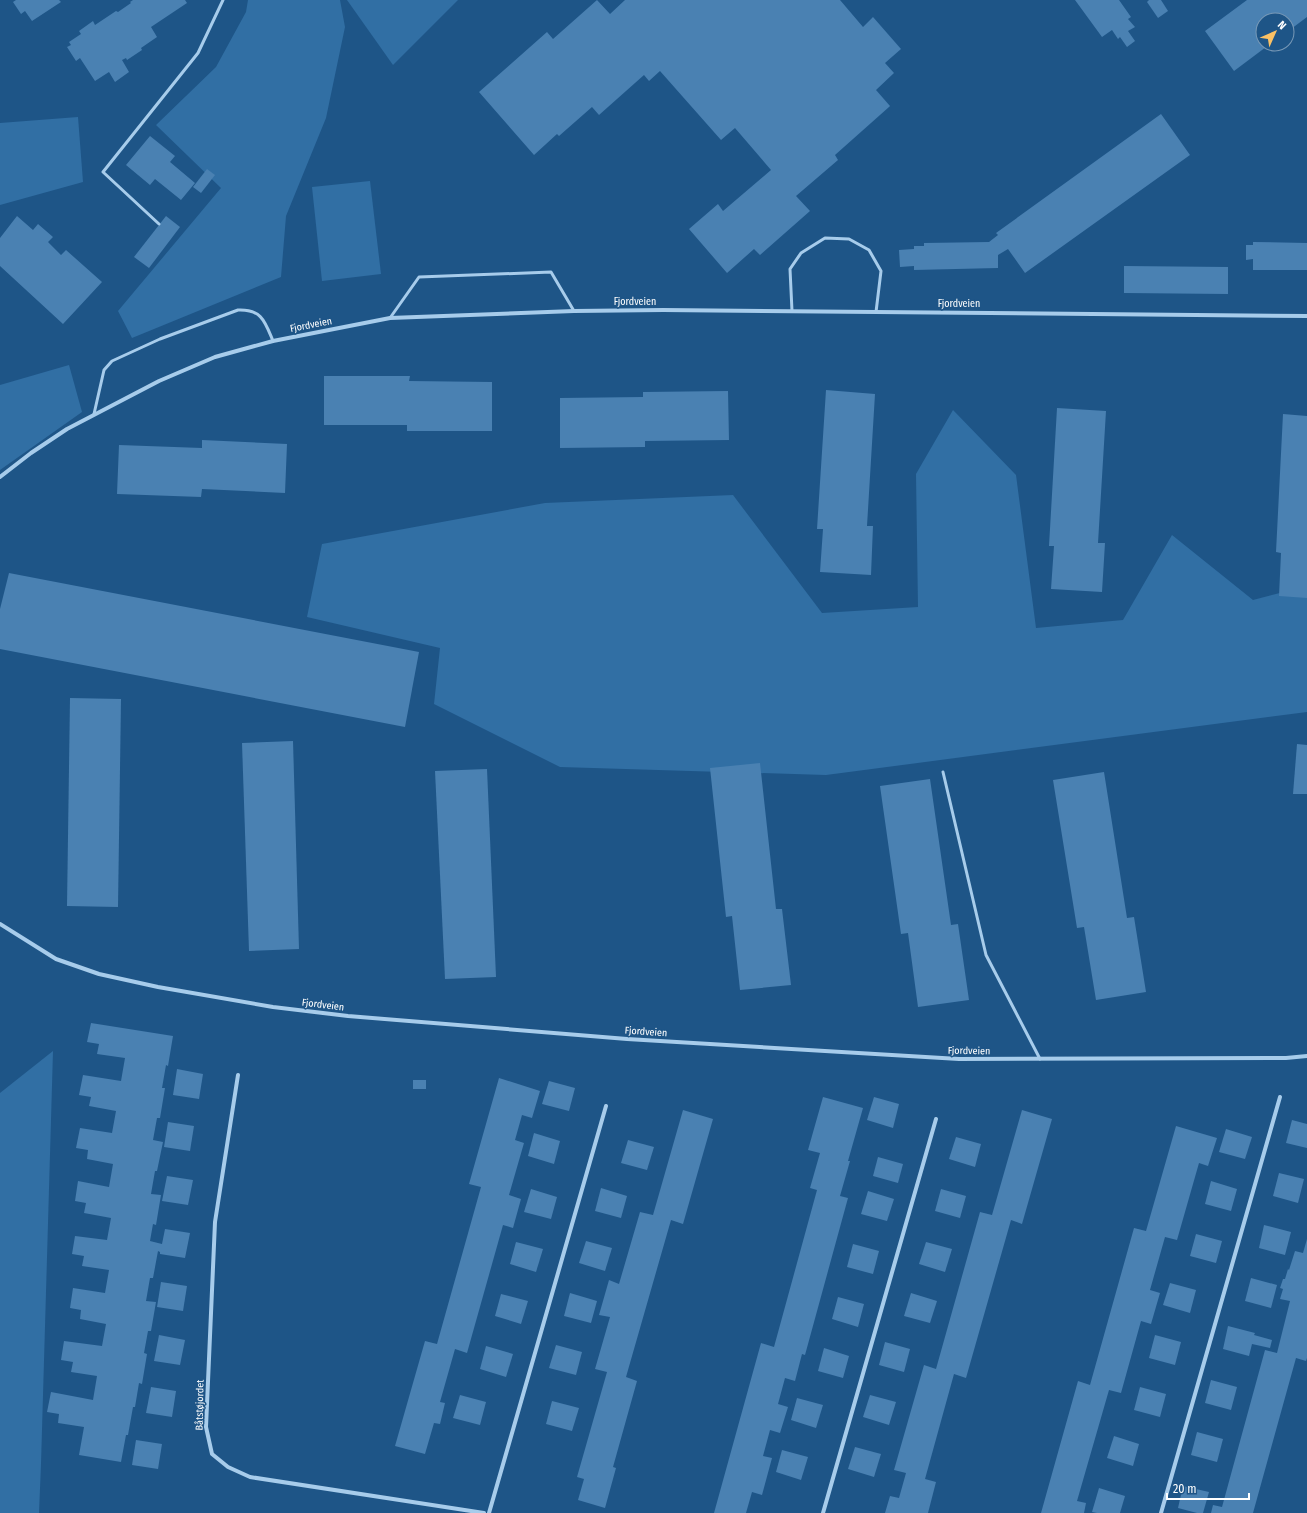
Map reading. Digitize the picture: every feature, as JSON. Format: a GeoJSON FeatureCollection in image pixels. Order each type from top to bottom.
{"type":"FeatureCollection","features":[{"type":"Feature","properties":{"kind":"street","name":"Fjordveien"},"geometry":{"type":"LineString","coordinates":[[0,477],[31,453],[67,429],[94,414],[159,381],[215,358],[273,341],[390,318],[574,310],[1307,316]]}},
{"type":"Feature","properties":{"kind":"street","name":"Fjordveien"},"geometry":{"type":"LineString","coordinates":[[0,924],[56,959],[100,974],[158,987],[273,1007],[348,1016],[626,1039],[959,1059],[1286,1058],[1307,1056]]}},
{"type":"Feature","properties":{"kind":"street","name":"Båtstøjordet"},"geometry":{"type":"LineString","coordinates":[[238,1075],[215,1222],[206,1427],[212,1454],[228,1467],[250,1477],[484,1513]]}},
{"type":"Feature","properties":{"kind":"street"},"geometry":{"type":"LineString","coordinates":[[1161,1513],[1280,1097]]}},
{"type":"Feature","properties":{"kind":"street"},"geometry":{"type":"LineString","coordinates":[[489,1513],[606,1106]]}},
{"type":"Feature","properties":{"kind":"street"},"geometry":{"type":"LineString","coordinates":[[823,1513],[936,1119]]}},
{"type":"Feature","properties":{"kind":"lane"},"geometry":{"type":"LineString","coordinates":[[159,224],[104,172],[198,52],[223,0]]}},
{"type":"Feature","properties":{"kind":"lane"},"geometry":{"type":"LineString","coordinates":[[792,311],[790,268],[801,253],[825,238],[849,239],[869,250],[881,271],[876,312]]}},
{"type":"Feature","properties":{"kind":"lane"},"geometry":{"type":"LineString","coordinates":[[390,318],[418,277],[551,272],[574,310]]}},
{"type":"Feature","properties":{"kind":"lane"},"geometry":{"type":"LineString","coordinates":[[94,414],[104,370],[107,365],[160,339],[238,310],[252,310],[263,318],[273,341]]}},
{"type":"Feature","properties":{"kind":"lane"},"geometry":{"type":"LineString","coordinates":[[943,772],[986,955],[1040,1059]]}},
{"type":"Feature","properties":{"kind":"shaded area"},"geometry":{"type":"Polygon","coordinates":[[[248,0],[340,0],[345,27],[326,118],[286,216],[281,277],[132,338],[118,311],[221,188],[156,125],[216,67],[246,12],[248,0]]]}},
{"type":"Feature","properties":{"kind":"shaded area"},"geometry":{"type":"Polygon","coordinates":[[[347,0],[458,0],[393,65],[347,0]]]}},
{"type":"Feature","properties":{"kind":"shaded area"},"geometry":{"type":"Polygon","coordinates":[[[78,117],[83,182],[0,205],[0,123],[78,117]]]}},
{"type":"Feature","properties":{"kind":"shaded area"},"geometry":{"type":"Polygon","coordinates":[[[370,181],[381,274],[322,281],[312,187],[370,181]]]}},
{"type":"Feature","properties":{"kind":"shaded area"},"geometry":{"type":"Polygon","coordinates":[[[69,365],[82,412],[0,470],[0,385],[69,365]]]}},
{"type":"Feature","properties":{"kind":"shaded area"},"geometry":{"type":"Polygon","coordinates":[[[953,410],[1016,475],[1036,628],[1123,620],[1172,535],[1253,600],[1307,586],[1307,712],[826,775],[560,767],[434,704],[440,648],[307,617],[322,544],[545,503],[733,495],[822,613],[918,607],[916,474],[953,410]]]}},
{"type":"Feature","properties":{"kind":"shaded area"},"geometry":{"type":"Polygon","coordinates":[[[53,1051],[39,1513],[0,1513],[0,1093],[53,1051]]]}},
{"type":"Feature","properties":{"kind":"building"},"geometry":{"type":"Polygon","coordinates":[[[16,0],[59,0],[61,2],[32,21],[25,11],[21,14],[13,2],[16,0]]]}},
{"type":"Feature","properties":{"kind":"building"},"geometry":{"type":"Polygon","coordinates":[[[133,0],[185,0],[187,3],[151,27],[157,37],[127,60],[126,58],[122,60],[129,72],[115,82],[109,72],[95,81],[80,58],[76,61],[67,47],[71,45],[69,42],[81,34],[79,31],[93,21],[95,25],[116,11],[118,12],[133,0]]]}},
{"type":"Feature","properties":{"kind":"building"},"geometry":{"type":"Polygon","coordinates":[[[597,0],[610,14],[625,0],[840,0],[863,27],[873,17],[901,49],[885,63],[894,73],[876,90],[890,106],[835,155],[838,160],[796,196],[810,211],[760,255],[754,249],[727,273],[689,229],[718,204],[723,211],[771,170],[735,128],[721,140],[660,71],[649,81],[644,75],[599,115],[592,107],[559,136],[557,134],[534,155],[479,92],[547,32],[553,39],[597,0]]]}},
{"type":"Feature","properties":{"kind":"building"},"geometry":{"type":"Polygon","coordinates":[[[1075,0],[1119,0],[1131,17],[1128,19],[1135,27],[1128,31],[1135,41],[1127,47],[1120,37],[1118,39],[1112,30],[1102,37],[1075,0]]]}},
{"type":"Feature","properties":{"kind":"building"},"geometry":{"type":"Polygon","coordinates":[[[1149,0],[1161,0],[1168,11],[1158,18],[1147,2],[1149,0]]]}},
{"type":"Feature","properties":{"kind":"building"},"geometry":{"type":"Polygon","coordinates":[[[1247,0],[1307,0],[1307,17],[1295,26],[1295,12],[1255,12],[1255,52],[1259,52],[1234,71],[1205,31],[1247,0]]]}},
{"type":"Feature","properties":{"kind":"building"},"geometry":{"type":"Polygon","coordinates":[[[1161,114],[1190,155],[1025,273],[1008,249],[998,255],[998,268],[914,270],[914,266],[900,267],[899,250],[914,249],[914,246],[924,246],[924,243],[989,242],[998,235],[996,233],[1161,114]]]}},
{"type":"Feature","properties":{"kind":"building"},"geometry":{"type":"Polygon","coordinates":[[[150,136],[175,156],[170,162],[195,183],[181,200],[155,179],[150,185],[126,165],[150,136]]]}},
{"type":"Feature","properties":{"kind":"building"},"geometry":{"type":"Polygon","coordinates":[[[207,169],[215,175],[201,193],[193,187],[207,169]]]}},
{"type":"Feature","properties":{"kind":"building"},"geometry":{"type":"Polygon","coordinates":[[[17,216],[33,230],[38,224],[53,237],[48,242],[61,255],[66,250],[102,282],[63,324],[0,266],[0,238],[17,216]]]}},
{"type":"Feature","properties":{"kind":"building"},"geometry":{"type":"Polygon","coordinates":[[[166,216],[180,227],[149,268],[134,257],[166,216]]]}},
{"type":"Feature","properties":{"kind":"building"},"geometry":{"type":"Polygon","coordinates":[[[1253,242],[1307,243],[1307,270],[1253,270],[1253,259],[1246,260],[1246,245],[1253,245],[1253,242]]]}},
{"type":"Feature","properties":{"kind":"building"},"geometry":{"type":"Polygon","coordinates":[[[1124,266],[1228,267],[1228,294],[1124,293],[1124,266]]]}},
{"type":"Feature","properties":{"kind":"building"},"geometry":{"type":"Polygon","coordinates":[[[324,376],[410,376],[409,381],[492,382],[492,431],[407,431],[407,425],[324,425],[324,376]]]}},
{"type":"Feature","properties":{"kind":"building"},"geometry":{"type":"Polygon","coordinates":[[[826,390],[875,394],[867,526],[873,526],[871,575],[820,572],[823,529],[817,529],[826,390]]]}},
{"type":"Feature","properties":{"kind":"building"},"geometry":{"type":"Polygon","coordinates":[[[728,391],[729,440],[645,441],[645,447],[560,448],[560,398],[643,397],[643,392],[728,391]]]}},
{"type":"Feature","properties":{"kind":"building"},"geometry":{"type":"Polygon","coordinates":[[[1057,408],[1106,411],[1098,543],[1105,543],[1102,592],[1051,589],[1054,546],[1049,546],[1057,408]]]}},
{"type":"Feature","properties":{"kind":"building"},"geometry":{"type":"Polygon","coordinates":[[[1283,414],[1307,416],[1307,598],[1279,596],[1281,553],[1276,552],[1283,414]]]}},
{"type":"Feature","properties":{"kind":"building"},"geometry":{"type":"Polygon","coordinates":[[[202,440],[287,444],[285,493],[202,489],[201,497],[117,494],[119,445],[202,448],[202,440]]]}},
{"type":"Feature","properties":{"kind":"building"},"geometry":{"type":"Polygon","coordinates":[[[9,573],[419,652],[405,727],[0,649],[0,609],[9,573]]]}},
{"type":"Feature","properties":{"kind":"building"},"geometry":{"type":"Polygon","coordinates":[[[70,698],[121,699],[118,907],[67,906],[70,698]]]}},
{"type":"Feature","properties":{"kind":"building"},"geometry":{"type":"Polygon","coordinates":[[[293,741],[299,949],[249,951],[242,743],[293,741]]]}},
{"type":"Feature","properties":{"kind":"building"},"geometry":{"type":"Polygon","coordinates":[[[1297,744],[1307,745],[1307,794],[1293,794],[1297,744]]]}},
{"type":"Feature","properties":{"kind":"building"},"geometry":{"type":"Polygon","coordinates":[[[760,763],[776,909],[782,909],[791,985],[740,990],[732,916],[726,917],[710,768],[760,763]]]}},
{"type":"Feature","properties":{"kind":"building"},"geometry":{"type":"Polygon","coordinates":[[[487,769],[496,977],[445,979],[435,771],[487,769]]]}},
{"type":"Feature","properties":{"kind":"building"},"geometry":{"type":"Polygon","coordinates":[[[1104,772],[1127,918],[1134,917],[1146,992],[1096,1000],[1084,927],[1077,928],[1053,780],[1104,772]]]}},
{"type":"Feature","properties":{"kind":"building"},"geometry":{"type":"Polygon","coordinates":[[[930,779],[951,925],[958,924],[969,1000],[918,1007],[908,933],[901,934],[880,786],[930,779]]]}},
{"type":"Feature","properties":{"kind":"building"},"geometry":{"type":"Polygon","coordinates":[[[91,1023],[173,1036],[168,1066],[166,1065],[162,1088],[165,1088],[160,1118],[157,1118],[153,1140],[163,1142],[157,1171],[155,1171],[151,1194],[161,1195],[156,1225],[153,1224],[150,1241],[162,1244],[165,1229],[190,1233],[185,1258],[160,1254],[158,1251],[153,1278],[150,1278],[146,1301],[156,1302],[151,1331],[148,1331],[144,1353],[147,1354],[142,1384],[139,1383],[135,1407],[133,1407],[121,1462],[79,1455],[84,1427],[58,1423],[59,1414],[47,1412],[51,1392],[93,1400],[97,1376],[71,1372],[73,1362],[61,1360],[64,1341],[102,1346],[106,1324],[80,1319],[81,1310],[70,1308],[73,1288],[105,1293],[109,1270],[82,1266],[84,1256],[72,1254],[75,1236],[107,1240],[111,1218],[84,1213],[86,1203],[75,1201],[78,1181],[109,1187],[113,1164],[87,1159],[88,1150],[76,1148],[80,1128],[112,1133],[116,1111],[89,1106],[91,1097],[79,1095],[83,1075],[121,1081],[125,1058],[97,1054],[99,1044],[87,1042],[91,1023]]]}},
{"type":"Feature","properties":{"kind":"building"},"geometry":{"type":"Polygon","coordinates":[[[177,1069],[203,1074],[199,1099],[173,1095],[177,1069]]]}},
{"type":"Feature","properties":{"kind":"building"},"geometry":{"type":"Polygon","coordinates":[[[499,1078],[540,1091],[532,1118],[522,1115],[515,1140],[524,1143],[509,1195],[521,1199],[513,1228],[503,1225],[467,1353],[455,1349],[440,1402],[445,1403],[440,1424],[434,1423],[425,1454],[395,1446],[425,1341],[437,1344],[481,1187],[469,1184],[499,1078]]]}},
{"type":"Feature","properties":{"kind":"building"},"geometry":{"type":"Polygon","coordinates":[[[413,1080],[426,1080],[426,1089],[413,1089],[413,1080]]]}},
{"type":"Feature","properties":{"kind":"building"},"geometry":{"type":"Polygon","coordinates":[[[549,1081],[575,1088],[569,1111],[542,1104],[549,1081]]]}},
{"type":"Feature","properties":{"kind":"building"},"geometry":{"type":"Polygon","coordinates":[[[823,1097],[863,1108],[840,1196],[848,1198],[805,1355],[802,1354],[795,1381],[785,1378],[778,1404],[788,1407],[780,1433],[770,1430],[763,1456],[772,1458],[762,1495],[752,1492],[746,1513],[714,1513],[761,1343],[774,1347],[817,1190],[810,1188],[820,1153],[808,1150],[823,1097]]]}},
{"type":"Feature","properties":{"kind":"building"},"geometry":{"type":"Polygon","coordinates":[[[874,1097],[899,1104],[893,1128],[867,1120],[874,1097]]]}},
{"type":"Feature","properties":{"kind":"building"},"geometry":{"type":"Polygon","coordinates":[[[683,1110],[713,1119],[683,1224],[671,1220],[626,1377],[637,1381],[613,1467],[616,1468],[605,1508],[578,1500],[584,1479],[577,1477],[607,1372],[595,1369],[610,1317],[599,1315],[609,1280],[619,1284],[640,1212],[653,1215],[683,1110]]]}},
{"type":"Feature","properties":{"kind":"building"},"geometry":{"type":"Polygon","coordinates":[[[1022,1110],[1052,1119],[1022,1224],[1011,1220],[966,1378],[954,1374],[925,1479],[936,1482],[928,1513],[885,1513],[890,1496],[899,1498],[906,1473],[894,1470],[924,1365],[936,1369],[980,1212],[992,1215],[1022,1110]]]}},
{"type":"Feature","properties":{"kind":"building"},"geometry":{"type":"Polygon","coordinates":[[[1292,1120],[1307,1124],[1307,1148],[1286,1143],[1292,1120]]]}},
{"type":"Feature","properties":{"kind":"building"},"geometry":{"type":"Polygon","coordinates":[[[168,1122],[194,1126],[190,1151],[164,1147],[168,1122]]]}},
{"type":"Feature","properties":{"kind":"building"},"geometry":{"type":"Polygon","coordinates":[[[1176,1126],[1217,1138],[1208,1166],[1199,1163],[1177,1240],[1165,1237],[1150,1290],[1160,1293],[1151,1324],[1141,1321],[1121,1393],[1109,1390],[1077,1501],[1086,1503],[1084,1513],[1041,1513],[1078,1381],[1090,1385],[1134,1228],[1146,1231],[1176,1126]]]}},
{"type":"Feature","properties":{"kind":"building"},"geometry":{"type":"Polygon","coordinates":[[[1226,1129],[1252,1137],[1245,1159],[1219,1152],[1226,1129]]]}},
{"type":"Feature","properties":{"kind":"building"},"geometry":{"type":"Polygon","coordinates":[[[534,1133],[560,1141],[554,1164],[528,1156],[534,1133]]]}},
{"type":"Feature","properties":{"kind":"building"},"geometry":{"type":"Polygon","coordinates":[[[956,1137],[981,1144],[975,1167],[949,1159],[956,1137]]]}},
{"type":"Feature","properties":{"kind":"building"},"geometry":{"type":"Polygon","coordinates":[[[628,1140],[654,1147],[647,1170],[621,1163],[628,1140]]]}},
{"type":"Feature","properties":{"kind":"building"},"geometry":{"type":"Polygon","coordinates":[[[878,1157],[903,1164],[898,1183],[873,1176],[878,1157]]]}},
{"type":"Feature","properties":{"kind":"building"},"geometry":{"type":"Polygon","coordinates":[[[1279,1173],[1304,1179],[1298,1203],[1273,1196],[1279,1173]]]}},
{"type":"Feature","properties":{"kind":"building"},"geometry":{"type":"Polygon","coordinates":[[[167,1176],[193,1180],[188,1205],[162,1201],[167,1176]]]}},
{"type":"Feature","properties":{"kind":"building"},"geometry":{"type":"Polygon","coordinates":[[[1211,1181],[1237,1189],[1231,1211],[1205,1204],[1211,1181]]]}},
{"type":"Feature","properties":{"kind":"building"},"geometry":{"type":"Polygon","coordinates":[[[601,1188],[627,1196],[621,1218],[595,1211],[601,1188]]]}},
{"type":"Feature","properties":{"kind":"building"},"geometry":{"type":"Polygon","coordinates":[[[531,1189],[557,1197],[551,1219],[524,1212],[531,1189]]]}},
{"type":"Feature","properties":{"kind":"building"},"geometry":{"type":"Polygon","coordinates":[[[941,1189],[966,1196],[960,1218],[935,1211],[941,1189]]]}},
{"type":"Feature","properties":{"kind":"building"},"geometry":{"type":"Polygon","coordinates":[[[868,1191],[894,1199],[887,1221],[861,1214],[868,1191]]]}},
{"type":"Feature","properties":{"kind":"building"},"geometry":{"type":"Polygon","coordinates":[[[1264,1225],[1291,1232],[1285,1255],[1259,1248],[1264,1225]]]}},
{"type":"Feature","properties":{"kind":"building"},"geometry":{"type":"Polygon","coordinates":[[[1196,1234],[1222,1241],[1216,1263],[1190,1256],[1196,1234]]]}},
{"type":"Feature","properties":{"kind":"building"},"geometry":{"type":"Polygon","coordinates":[[[1307,1239],[1307,1358],[1306,1361],[1296,1358],[1253,1513],[1211,1513],[1213,1505],[1222,1507],[1265,1350],[1277,1353],[1290,1301],[1280,1299],[1283,1289],[1280,1288],[1283,1279],[1285,1279],[1288,1269],[1289,1270],[1295,1251],[1303,1253],[1307,1239]]]}},
{"type":"Feature","properties":{"kind":"building"},"geometry":{"type":"Polygon","coordinates":[[[586,1241],[612,1248],[605,1271],[579,1263],[586,1241]]]}},
{"type":"Feature","properties":{"kind":"building"},"geometry":{"type":"Polygon","coordinates":[[[516,1242],[543,1249],[536,1272],[510,1264],[516,1242]]]}},
{"type":"Feature","properties":{"kind":"building"},"geometry":{"type":"Polygon","coordinates":[[[926,1242],[952,1249],[945,1272],[919,1264],[926,1242]]]}},
{"type":"Feature","properties":{"kind":"building"},"geometry":{"type":"Polygon","coordinates":[[[853,1244],[879,1251],[873,1274],[847,1267],[853,1244]]]}},
{"type":"Feature","properties":{"kind":"building"},"geometry":{"type":"Polygon","coordinates":[[[1251,1278],[1277,1285],[1271,1308],[1245,1301],[1251,1278]]]}},
{"type":"Feature","properties":{"kind":"building"},"geometry":{"type":"Polygon","coordinates":[[[161,1282],[187,1286],[183,1311],[157,1307],[161,1282]]]}},
{"type":"Feature","properties":{"kind":"building"},"geometry":{"type":"Polygon","coordinates":[[[1170,1283],[1196,1290],[1190,1313],[1163,1305],[1170,1283]]]}},
{"type":"Feature","properties":{"kind":"building"},"geometry":{"type":"Polygon","coordinates":[[[570,1293],[597,1301],[591,1323],[564,1316],[570,1293]]]}},
{"type":"Feature","properties":{"kind":"building"},"geometry":{"type":"Polygon","coordinates":[[[911,1293],[937,1301],[930,1323],[904,1316],[911,1293]]]}},
{"type":"Feature","properties":{"kind":"building"},"geometry":{"type":"Polygon","coordinates":[[[501,1294],[528,1301],[521,1324],[495,1316],[501,1294]]]}},
{"type":"Feature","properties":{"kind":"building"},"geometry":{"type":"Polygon","coordinates":[[[838,1297],[864,1304],[858,1327],[832,1319],[838,1297]]]}},
{"type":"Feature","properties":{"kind":"building"},"geometry":{"type":"Polygon","coordinates":[[[1228,1326],[1255,1333],[1254,1335],[1272,1340],[1270,1348],[1252,1344],[1249,1356],[1223,1349],[1228,1326]]]}},
{"type":"Feature","properties":{"kind":"building"},"geometry":{"type":"Polygon","coordinates":[[[159,1335],[185,1340],[180,1365],[154,1361],[159,1335]]]}},
{"type":"Feature","properties":{"kind":"building"},"geometry":{"type":"Polygon","coordinates":[[[1155,1335],[1181,1342],[1175,1365],[1149,1358],[1155,1335]]]}},
{"type":"Feature","properties":{"kind":"building"},"geometry":{"type":"Polygon","coordinates":[[[885,1342],[910,1349],[904,1372],[879,1365],[885,1342]]]}},
{"type":"Feature","properties":{"kind":"building"},"geometry":{"type":"Polygon","coordinates":[[[556,1345],[582,1352],[576,1375],[549,1368],[556,1345]]]}},
{"type":"Feature","properties":{"kind":"building"},"geometry":{"type":"Polygon","coordinates":[[[486,1346],[513,1354],[506,1377],[480,1369],[486,1346]]]}},
{"type":"Feature","properties":{"kind":"building"},"geometry":{"type":"Polygon","coordinates":[[[824,1348],[849,1356],[843,1378],[818,1371],[824,1348]]]}},
{"type":"Feature","properties":{"kind":"building"},"geometry":{"type":"Polygon","coordinates":[[[1211,1380],[1237,1387],[1231,1410],[1205,1403],[1211,1380]]]}},
{"type":"Feature","properties":{"kind":"building"},"geometry":{"type":"Polygon","coordinates":[[[151,1387],[176,1391],[172,1417],[146,1413],[151,1387]]]}},
{"type":"Feature","properties":{"kind":"building"},"geometry":{"type":"Polygon","coordinates":[[[1140,1387],[1166,1394],[1160,1417],[1134,1410],[1140,1387]]]}},
{"type":"Feature","properties":{"kind":"building"},"geometry":{"type":"Polygon","coordinates":[[[460,1395],[486,1402],[480,1425],[453,1418],[460,1395]]]}},
{"type":"Feature","properties":{"kind":"building"},"geometry":{"type":"Polygon","coordinates":[[[870,1395],[896,1402],[889,1425],[863,1417],[870,1395]]]}},
{"type":"Feature","properties":{"kind":"building"},"geometry":{"type":"Polygon","coordinates":[[[797,1398],[823,1405],[816,1428],[791,1420],[797,1398]]]}},
{"type":"Feature","properties":{"kind":"building"},"geometry":{"type":"Polygon","coordinates":[[[552,1401],[579,1408],[572,1431],[546,1424],[552,1401]]]}},
{"type":"Feature","properties":{"kind":"building"},"geometry":{"type":"Polygon","coordinates":[[[1197,1432],[1223,1439],[1217,1462],[1191,1455],[1197,1432]]]}},
{"type":"Feature","properties":{"kind":"building"},"geometry":{"type":"Polygon","coordinates":[[[1114,1436],[1139,1444],[1133,1466],[1107,1458],[1114,1436]]]}},
{"type":"Feature","properties":{"kind":"building"},"geometry":{"type":"Polygon","coordinates":[[[136,1440],[162,1444],[158,1469],[132,1465],[136,1440]]]}},
{"type":"Feature","properties":{"kind":"building"},"geometry":{"type":"Polygon","coordinates":[[[855,1447],[881,1454],[874,1477],[848,1469],[855,1447]]]}},
{"type":"Feature","properties":{"kind":"building"},"geometry":{"type":"Polygon","coordinates":[[[782,1450],[808,1457],[801,1480],[776,1472],[782,1450]]]}},
{"type":"Feature","properties":{"kind":"building"},"geometry":{"type":"Polygon","coordinates":[[[1183,1486],[1209,1492],[1203,1513],[1178,1508],[1183,1486]]]}},
{"type":"Feature","properties":{"kind":"building"},"geometry":{"type":"Polygon","coordinates":[[[1099,1488],[1125,1496],[1120,1513],[1092,1512],[1099,1488]]]}}]}
